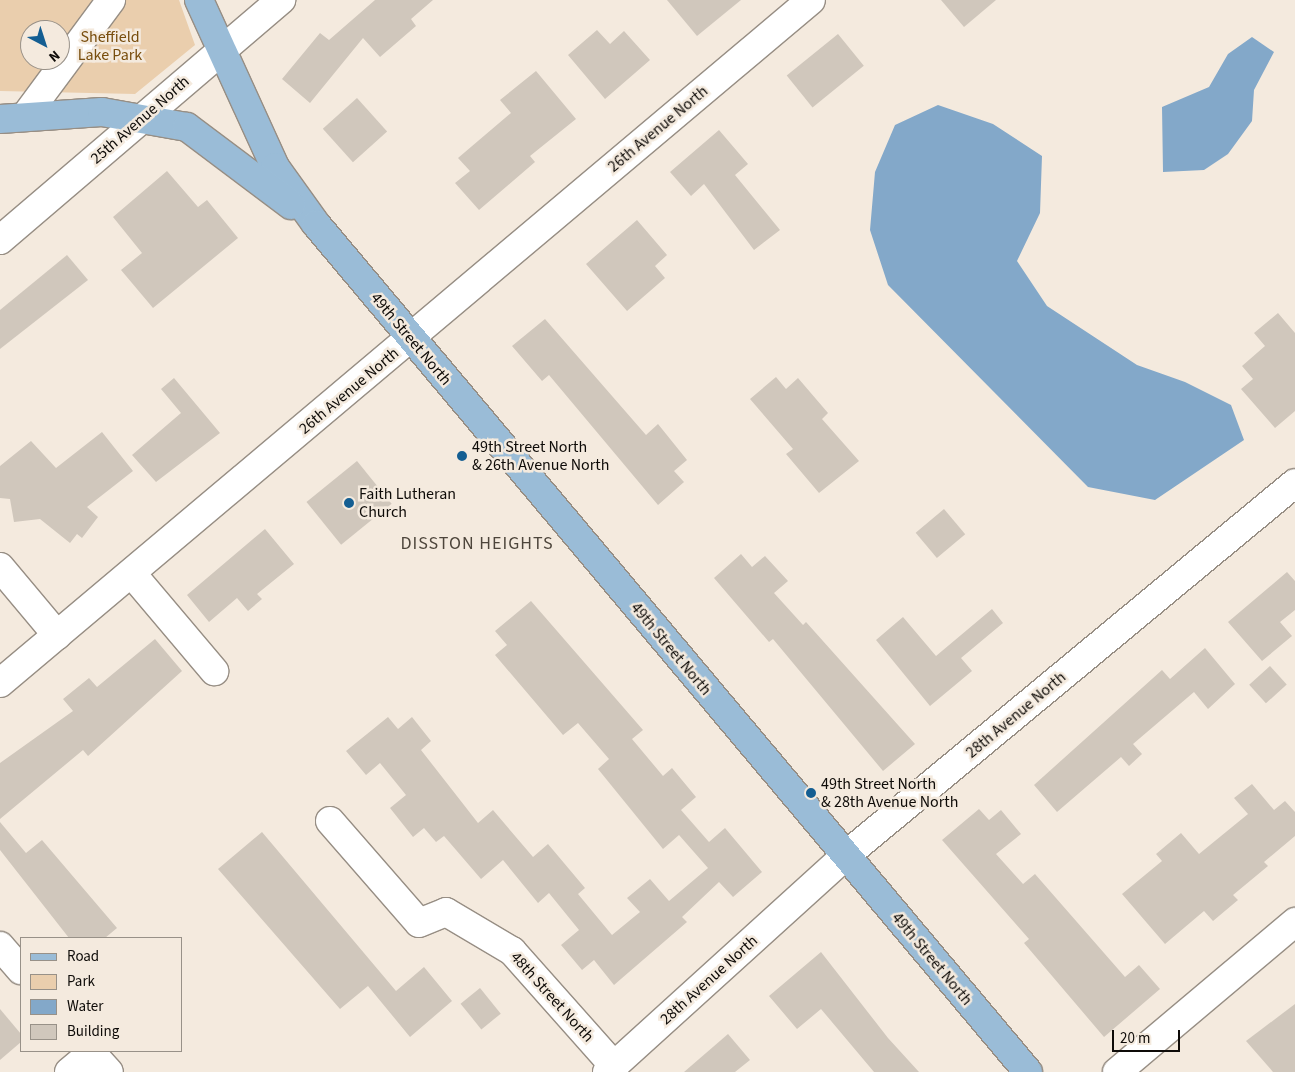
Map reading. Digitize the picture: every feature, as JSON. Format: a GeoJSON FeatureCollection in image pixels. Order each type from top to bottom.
{"type":"FeatureCollection","features":[{"type":"Feature","properties":{"kind":"main road","name":"49th Street North"},"geometry":{"type":"LineString","coordinates":[[200,0],[220,51],[275,167],[316,224],[1028,1072]]}},
{"type":"Feature","properties":{"kind":"main road","name":"49th Street North"},"geometry":{"type":"LineString","coordinates":[[13,117],[102,112],[143,117],[187,128],[316,224]]}},
{"type":"Feature","properties":{"kind":"street","name":"49th Street North"},"geometry":{"type":"LineString","coordinates":[[13,117],[111,0]]}},
{"type":"Feature","properties":{"kind":"street","name":"25th Avenue North"},"geometry":{"type":"LineString","coordinates":[[0,240],[281,0]]}},
{"type":"Feature","properties":{"kind":"street","name":"26th Avenue North"},"geometry":{"type":"LineString","coordinates":[[0,683],[133,575],[807,1]]}},
{"type":"Feature","properties":{"kind":"street","name":"28th Avenue North"},"geometry":{"type":"LineString","coordinates":[[610,1069],[845,856],[1295,483]]}},
{"type":"Feature","properties":{"kind":"street"},"geometry":{"type":"LineString","coordinates":[[0,567],[57,635]]}},
{"type":"Feature","properties":{"kind":"street"},"geometry":{"type":"LineString","coordinates":[[133,575],[214,671]]}},
{"type":"Feature","properties":{"kind":"street","name":"48th Street North"},"geometry":{"type":"LineString","coordinates":[[330,821],[420,923],[446,912],[512,950],[610,1069]]}},
{"type":"Feature","properties":{"kind":"street"},"geometry":{"type":"LineString","coordinates":[[1117,1072],[1295,922]]}},
{"type":"Feature","properties":{"kind":"street"},"geometry":{"type":"LineString","coordinates":[[0,946],[20,969]]}},
{"type":"Feature","properties":{"kind":"street"},"geometry":{"type":"LineString","coordinates":[[69,1072],[97,1058]]}},
{"type":"Feature","properties":{"kind":"green space","name":"Sheffield Lake Park"},"geometry":{"type":"Polygon","coordinates":[[[0,0],[179,0],[195,45],[135,94],[0,91],[0,0]]]}},
{"type":"Feature","properties":{"kind":"water"},"geometry":{"type":"Polygon","coordinates":[[[1252,37],[1274,52],[1254,90],[1252,121],[1228,154],[1204,170],[1163,172],[1162,107],[1209,87],[1228,54],[1252,37]]]}},
{"type":"Feature","properties":{"kind":"water"},"geometry":{"type":"Polygon","coordinates":[[[938,105],[993,124],[1042,156],[1040,213],[1017,261],[1047,306],[1137,365],[1185,382],[1231,405],[1244,440],[1155,500],[1088,487],[888,285],[870,230],[875,172],[895,125],[938,105]]]}},
{"type":"Feature","properties":{"kind":"building"},"geometry":{"type":"Polygon","coordinates":[[[375,0],[433,0],[411,19],[416,26],[380,57],[363,38],[310,103],[282,79],[320,33],[329,40],[375,0]]]}},
{"type":"Feature","properties":{"kind":"building"},"geometry":{"type":"Polygon","coordinates":[[[667,0],[741,0],[697,36],[667,0]]]}},
{"type":"Feature","properties":{"kind":"building"},"geometry":{"type":"Polygon","coordinates":[[[941,0],[996,0],[964,27],[941,0]]]}},
{"type":"Feature","properties":{"kind":"building"},"geometry":{"type":"Polygon","coordinates":[[[597,30],[610,44],[624,31],[650,60],[605,99],[568,55],[597,30]]]}},
{"type":"Feature","properties":{"kind":"building"},"geometry":{"type":"Polygon","coordinates":[[[838,34],[864,66],[813,107],[787,76],[838,34]]]}},
{"type":"Feature","properties":{"kind":"building"},"geometry":{"type":"Polygon","coordinates":[[[536,71],[576,119],[530,156],[535,162],[479,210],[455,183],[470,171],[458,158],[511,113],[500,100],[536,71]]]}},
{"type":"Feature","properties":{"kind":"building"},"geometry":{"type":"Polygon","coordinates":[[[357,98],[387,131],[353,162],[323,129],[357,98]]]}},
{"type":"Feature","properties":{"kind":"building"},"geometry":{"type":"Polygon","coordinates":[[[719,130],[748,164],[735,175],[780,230],[754,250],[704,184],[691,196],[670,172],[719,130]]]}},
{"type":"Feature","properties":{"kind":"building"},"geometry":{"type":"Polygon","coordinates":[[[167,171],[198,207],[207,200],[238,238],[153,308],[121,270],[142,253],[113,217],[167,171]]]}},
{"type":"Feature","properties":{"kind":"building"},"geometry":{"type":"Polygon","coordinates":[[[637,220],[667,255],[655,266],[665,278],[627,311],[586,264],[637,220]]]}},
{"type":"Feature","properties":{"kind":"building"},"geometry":{"type":"Polygon","coordinates":[[[67,255],[88,280],[0,349],[0,310],[67,255]]]}},
{"type":"Feature","properties":{"kind":"building"},"geometry":{"type":"Polygon","coordinates":[[[1278,313],[1295,333],[1295,411],[1275,428],[1241,389],[1253,379],[1242,366],[1265,346],[1254,333],[1278,313]]]}},
{"type":"Feature","properties":{"kind":"building"},"geometry":{"type":"Polygon","coordinates":[[[545,319],[646,435],[658,424],[687,460],[674,471],[684,482],[658,505],[549,375],[542,381],[512,346],[545,319]]]}},
{"type":"Feature","properties":{"kind":"building"},"geometry":{"type":"Polygon","coordinates":[[[776,377],[786,389],[798,378],[828,413],[822,419],[859,461],[819,493],[786,454],[793,449],[750,399],[776,377]]]}},
{"type":"Feature","properties":{"kind":"building"},"geometry":{"type":"Polygon","coordinates":[[[174,378],[220,433],[156,482],[132,455],[181,413],[161,389],[174,378]]]}},
{"type":"Feature","properties":{"kind":"building"},"geometry":{"type":"Polygon","coordinates":[[[102,432],[133,471],[87,507],[98,517],[82,538],[77,534],[70,543],[40,519],[14,522],[10,499],[0,498],[0,466],[31,441],[56,468],[102,432]]]}},
{"type":"Feature","properties":{"kind":"building","name":"Faith Lutheran Church"},"geometry":{"type":"Polygon","coordinates":[[[357,461],[392,504],[341,545],[306,502],[357,461]]]}},
{"type":"Feature","properties":{"kind":"building"},"geometry":{"type":"Polygon","coordinates":[[[944,509],[965,534],[937,558],[916,533],[944,509]]]}},
{"type":"Feature","properties":{"kind":"building"},"geometry":{"type":"Polygon","coordinates":[[[265,529],[294,564],[257,594],[262,599],[248,611],[237,598],[209,622],[187,595],[265,529]]]}},
{"type":"Feature","properties":{"kind":"building"},"geometry":{"type":"Polygon","coordinates":[[[741,554],[752,567],[765,556],[788,581],[774,593],[803,625],[806,622],[915,744],[883,771],[773,639],[769,642],[714,578],[741,554]]]}},
{"type":"Feature","properties":{"kind":"building"},"geometry":{"type":"Polygon","coordinates":[[[1287,572],[1295,581],[1295,610],[1280,622],[1292,636],[1262,661],[1228,622],[1287,572]]]}},
{"type":"Feature","properties":{"kind":"building"},"geometry":{"type":"Polygon","coordinates":[[[531,601],[643,730],[632,739],[663,776],[672,768],[696,797],[681,810],[709,842],[725,828],[762,872],[733,897],[719,882],[682,917],[687,922],[614,985],[594,960],[582,970],[561,945],[579,930],[549,893],[538,903],[503,860],[481,879],[444,836],[436,842],[424,828],[413,837],[390,808],[406,795],[380,763],[366,775],[346,751],[388,717],[398,729],[412,717],[431,741],[421,750],[478,823],[493,810],[533,857],[548,844],[585,888],[578,894],[612,935],[640,912],[627,898],[650,879],[669,901],[708,868],[679,835],[663,849],[598,769],[609,759],[578,723],[563,735],[495,655],[507,645],[495,631],[531,601]]]}},
{"type":"Feature","properties":{"kind":"building"},"geometry":{"type":"Polygon","coordinates":[[[992,609],[1003,623],[961,658],[972,671],[930,706],[876,640],[903,617],[936,656],[992,609]]]}},
{"type":"Feature","properties":{"kind":"building"},"geometry":{"type":"Polygon","coordinates":[[[155,639],[182,671],[88,756],[83,750],[0,819],[0,763],[73,711],[63,699],[89,678],[97,687],[155,639]]]}},
{"type":"Feature","properties":{"kind":"building"},"geometry":{"type":"Polygon","coordinates":[[[1205,648],[1235,684],[1208,709],[1194,692],[1133,744],[1142,754],[1129,766],[1121,757],[1057,812],[1034,785],[1162,670],[1170,679],[1205,648]]]}},
{"type":"Feature","properties":{"kind":"building"},"geometry":{"type":"Polygon","coordinates":[[[1270,666],[1287,685],[1266,703],[1249,685],[1270,666]]]}},
{"type":"Feature","properties":{"kind":"building"},"geometry":{"type":"Polygon","coordinates":[[[1252,784],[1274,810],[1285,801],[1295,812],[1295,836],[1264,862],[1268,866],[1233,895],[1238,900],[1213,921],[1204,911],[1165,944],[1122,894],[1162,861],[1156,854],[1181,833],[1199,854],[1248,814],[1234,798],[1252,784]]]}},
{"type":"Feature","properties":{"kind":"building"},"geometry":{"type":"Polygon","coordinates":[[[979,809],[989,820],[1001,810],[1021,834],[996,854],[1023,884],[1035,874],[1125,977],[1139,965],[1160,989],[1104,1037],[1024,943],[1029,939],[942,840],[979,809]]]}},
{"type":"Feature","properties":{"kind":"building"},"geometry":{"type":"Polygon","coordinates":[[[0,822],[26,853],[42,840],[117,928],[106,937],[68,937],[0,850],[0,822]]]}},
{"type":"Feature","properties":{"kind":"building"},"geometry":{"type":"Polygon","coordinates":[[[262,832],[396,991],[424,967],[452,1001],[410,1037],[368,986],[340,1009],[218,869],[262,832]]]}},
{"type":"Feature","properties":{"kind":"building"},"geometry":{"type":"Polygon","coordinates":[[[821,952],[888,1038],[919,1072],[874,1072],[821,1009],[797,1029],[769,996],[821,952]]]}},
{"type":"Feature","properties":{"kind":"building"},"geometry":{"type":"Polygon","coordinates":[[[480,988],[501,1014],[481,1029],[461,1004],[480,988]]]}},
{"type":"Feature","properties":{"kind":"building"},"geometry":{"type":"Polygon","coordinates":[[[1295,1004],[1295,1072],[1273,1072],[1246,1041],[1295,1004]]]}},
{"type":"Feature","properties":{"kind":"building"},"geometry":{"type":"Polygon","coordinates":[[[0,1009],[20,1033],[20,1043],[0,1060],[0,1009]]]}},
{"type":"Feature","properties":{"kind":"building"},"geometry":{"type":"Polygon","coordinates":[[[728,1034],[750,1060],[735,1072],[684,1072],[728,1034]]]}},
{"type":"Feature","properties":{"kind":"place","name":"49th Street North & 26th Avenue North"},"geometry":{"type":"Point","coordinates":[462,456]}},
{"type":"Feature","properties":{"kind":"place","name":"Faith Lutheran Church"},"geometry":{"type":"Point","coordinates":[349,503]}},
{"type":"Feature","properties":{"kind":"place","name":"49th Street North & 28th Avenue North"},"geometry":{"type":"Point","coordinates":[811,793]}},
{"type":"Feature","properties":{"kind":"district","name":"DISSTON HEIGHTS"},"geometry":{"type":"Point","coordinates":[477,544]}}]}
